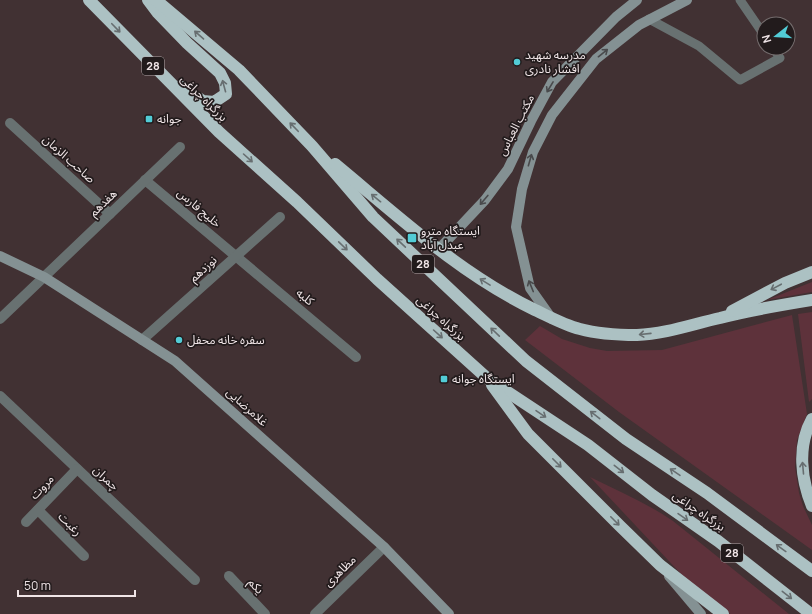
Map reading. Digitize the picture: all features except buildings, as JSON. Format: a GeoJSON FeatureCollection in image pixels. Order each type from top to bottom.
{"type":"FeatureCollection","features":[{"type":"Feature","properties":{"kind":"highway","name":"بزرگراه چراغی"},"geometry":{"type":"LineString","coordinates":[[89,0],[219,132],[297,202],[377,279],[488,379],[588,445],[652,495],[718,541],[811,614]]}},
{"type":"Feature","properties":{"kind":"highway"},"geometry":{"type":"LineString","coordinates":[[148,0],[157,12],[187,43],[220,73],[226,94],[214,102],[203,100],[163,76]]}},
{"type":"Feature","properties":{"kind":"highway","name":"بزرگراه چراغی"},"geometry":{"type":"LineString","coordinates":[[156,0],[239,70],[312,146],[373,217],[526,361],[626,439],[707,493],[812,571]]}},
{"type":"Feature","properties":{"kind":"highway"},"geometry":{"type":"LineString","coordinates":[[312,146],[481,280],[517,301],[579,329],[608,334],[638,335],[661,332],[721,318],[812,300]]}},
{"type":"Feature","properties":{"kind":"highway"},"geometry":{"type":"LineString","coordinates":[[721,318],[785,282],[812,272]]}},
{"type":"Feature","properties":{"kind":"highway"},"geometry":{"type":"LineString","coordinates":[[488,379],[528,434],[660,565],[722,614]]}},
{"type":"Feature","properties":{"kind":"highway"},"geometry":{"type":"LineString","coordinates":[[812,419],[806,430],[802,465],[806,492],[812,506]]}},
{"type":"Feature","properties":{"kind":"main road","name":"مکتب العباس"},"geometry":{"type":"LineString","coordinates":[[439,248],[485,200],[508,169],[552,82],[616,16],[637,0]]}},
{"type":"Feature","properties":{"kind":"main road"},"geometry":{"type":"LineString","coordinates":[[552,318],[530,288],[516,227],[522,189],[533,152],[552,116],[596,59],[639,25],[687,0]]}},
{"type":"Feature","properties":{"kind":"main road","name":"غلامرضایی"},"geometry":{"type":"LineString","coordinates":[[0,256],[44,277],[175,361],[384,547],[449,614]]}},
{"type":"Feature","properties":{"kind":"main road"},"geometry":{"type":"LineString","coordinates":[[660,565],[700,614]]}},
{"type":"Feature","properties":{"kind":"street","name":"صاحب الزمان"},"geometry":{"type":"LineString","coordinates":[[10,123],[110,214]]}},
{"type":"Feature","properties":{"kind":"street","name":"هفدهم"},"geometry":{"type":"LineString","coordinates":[[0,319],[180,148]]}},
{"type":"Feature","properties":{"kind":"street","name":"خلیج فارس"},"geometry":{"type":"LineString","coordinates":[[145,180],[237,256]]}},
{"type":"Feature","properties":{"kind":"street","name":"نوزدهم"},"geometry":{"type":"LineString","coordinates":[[142,340],[280,218]]}},
{"type":"Feature","properties":{"kind":"street","name":"کلبه"},"geometry":{"type":"LineString","coordinates":[[237,256],[356,357]]}},
{"type":"Feature","properties":{"kind":"street","name":"چمران"},"geometry":{"type":"LineString","coordinates":[[0,396],[195,580]]}},
{"type":"Feature","properties":{"kind":"street","name":"مروت"},"geometry":{"type":"LineString","coordinates":[[26,522],[78,469]]}},
{"type":"Feature","properties":{"kind":"street","name":"رغبت"},"geometry":{"type":"LineString","coordinates":[[38,510],[84,556]]}},
{"type":"Feature","properties":{"kind":"street","name":"مظاهری"},"geometry":{"type":"LineString","coordinates":[[315,614],[384,547]]}},
{"type":"Feature","properties":{"kind":"street","name":"یکم"},"geometry":{"type":"LineString","coordinates":[[229,576],[264,614]]}},
{"type":"Feature","properties":{"kind":"lane"},"geometry":{"type":"LineString","coordinates":[[740,0],[756,23]]}},
{"type":"Feature","properties":{"kind":"lane"},"geometry":{"type":"LineString","coordinates":[[649,19],[699,46],[740,80],[780,58],[779,56]]}},
{"type":"Feature","properties":{"kind":"shaded area"},"geometry":{"type":"Polygon","coordinates":[[[812,282],[812,292],[767,300],[812,282]]]}},
{"type":"Feature","properties":{"kind":"shaded area"},"geometry":{"type":"Polygon","coordinates":[[[812,312],[812,399],[809,402],[798,314],[812,312]]]}},
{"type":"Feature","properties":{"kind":"shaded area"},"geometry":{"type":"Polygon","coordinates":[[[792,315],[807,414],[797,440],[795,467],[799,493],[812,525],[812,550],[619,412],[525,340],[540,326],[562,339],[590,348],[607,351],[662,350],[792,315]]]}},
{"type":"Feature","properties":{"kind":"shaded area"},"geometry":{"type":"Polygon","coordinates":[[[590,477],[643,503],[673,521],[789,614],[730,614],[683,576],[590,477]]]}},
{"type":"Feature","properties":{"kind":"place","name":"مدرسه شهید افشار نادری"},"geometry":{"type":"Point","coordinates":[517,62]}},
{"type":"Feature","properties":{"kind":"place","name":"جوانه"},"geometry":{"type":"Point","coordinates":[149,119]}},
{"type":"Feature","properties":{"kind":"place","name":"ایستگاه مترو عبدل آباد"},"geometry":{"type":"Point","coordinates":[412,238]}},
{"type":"Feature","properties":{"kind":"place","name":"سفره خانه محفل"},"geometry":{"type":"Point","coordinates":[179,340]}},
{"type":"Feature","properties":{"kind":"place","name":"ایستگاه جوانه"},"geometry":{"type":"Point","coordinates":[444,379]}}]}
